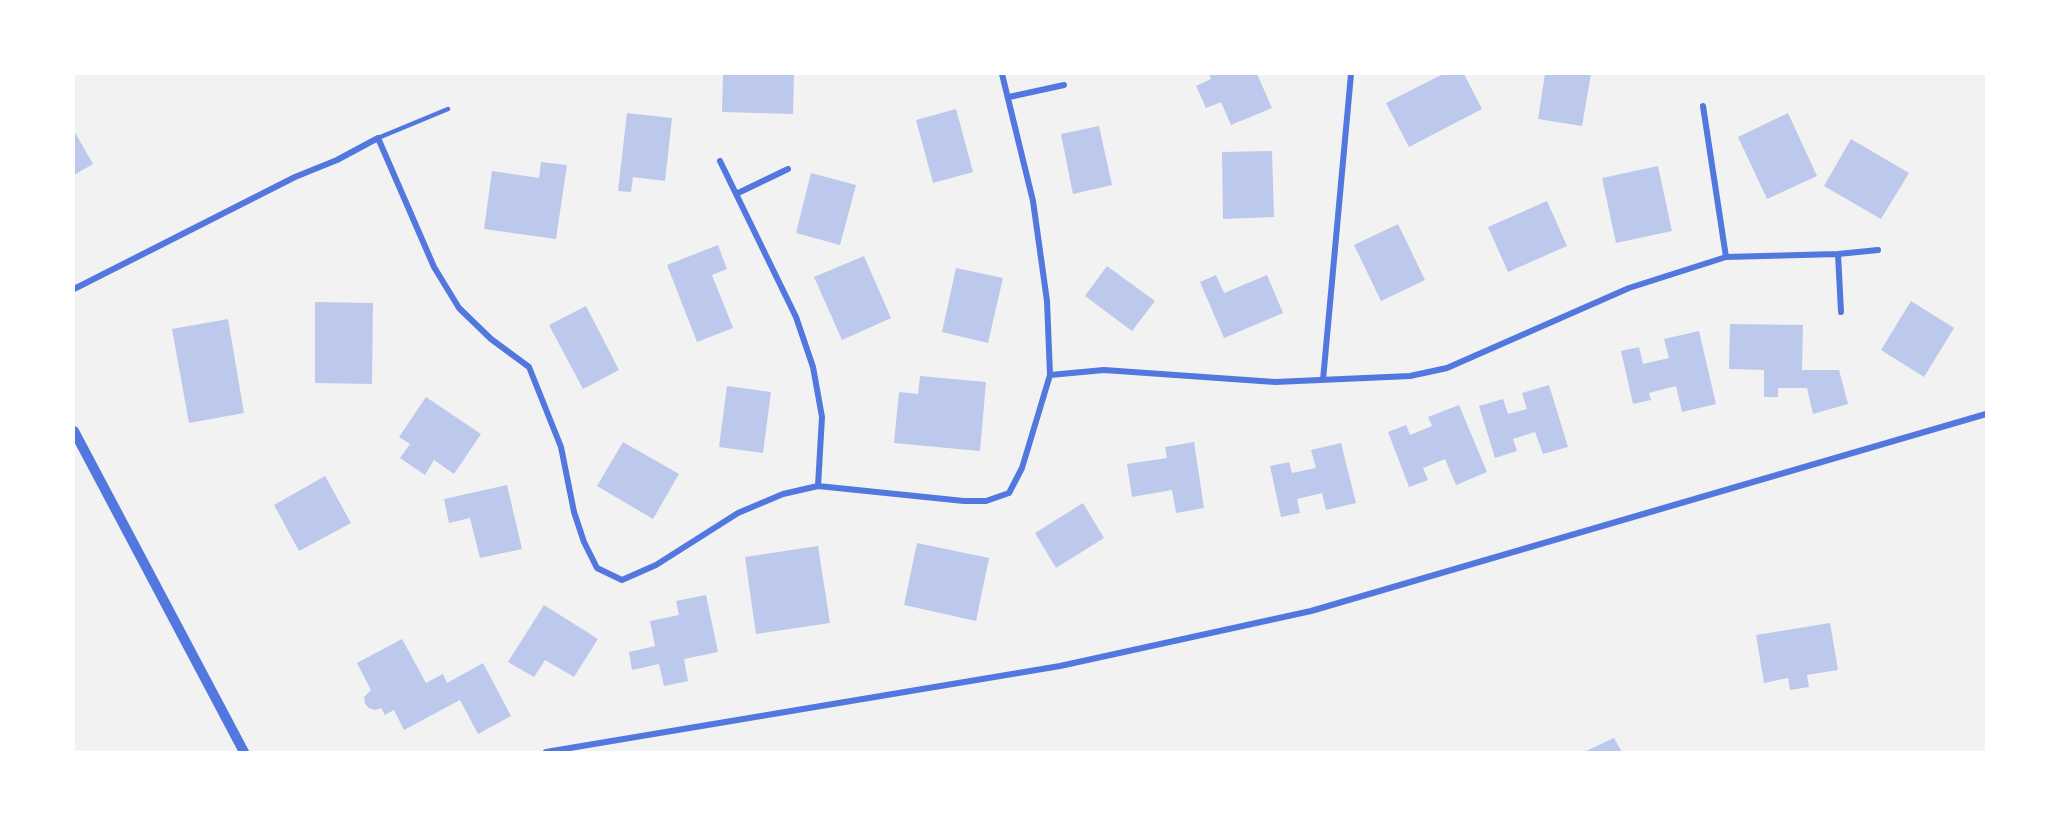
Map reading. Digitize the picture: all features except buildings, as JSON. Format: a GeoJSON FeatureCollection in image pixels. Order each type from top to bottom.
{"type":"FeatureCollection","features":[{"type":"Feature","properties":{"kind":"street"},"geometry":{"type":"LineString","coordinates":[[74,290],[295,177],[337,160],[378,138],[434,267],[459,308],[491,339],[529,367],[561,447],[574,512],[584,542],[597,568],[622,580],[656,565],[738,513],[783,494],[818,486],[964,501],[986,501],[1009,493],[1022,468],[1050,375],[1047,301],[1033,201],[1002,74]]}},
{"type":"Feature","properties":{"kind":"street"},"geometry":{"type":"LineString","coordinates":[[1323,380],[1351,74]]}},
{"type":"Feature","properties":{"kind":"street"},"geometry":{"type":"LineString","coordinates":[[1009,97],[1064,85]]}},
{"type":"Feature","properties":{"kind":"street"},"geometry":{"type":"LineString","coordinates":[[1703,106],[1726,257]]}},
{"type":"Feature","properties":{"kind":"street"},"geometry":{"type":"LineString","coordinates":[[720,161],[796,317],[813,367],[822,417],[818,486]]}},
{"type":"Feature","properties":{"kind":"street"},"geometry":{"type":"LineString","coordinates":[[736,194],[788,169]]}},
{"type":"Feature","properties":{"kind":"street"},"geometry":{"type":"LineString","coordinates":[[1050,375],[1104,370],[1275,382],[1410,376],[1447,368],[1629,288],[1726,257],[1838,254],[1878,250]]}},
{"type":"Feature","properties":{"kind":"street"},"geometry":{"type":"LineString","coordinates":[[1838,254],[1840,312]]}},
{"type":"Feature","properties":{"kind":"street"},"geometry":{"type":"LineString","coordinates":[[546,753],[1060,666],[1311,610],[1986,414]]}},
{"type":"Feature","properties":{"kind":"street"},"geometry":{"type":"LineString","coordinates":[[74,431],[244,753]]}},
{"type":"Feature","properties":{"kind":"lane"},"geometry":{"type":"LineString","coordinates":[[378,138],[448,109]]}}]}
